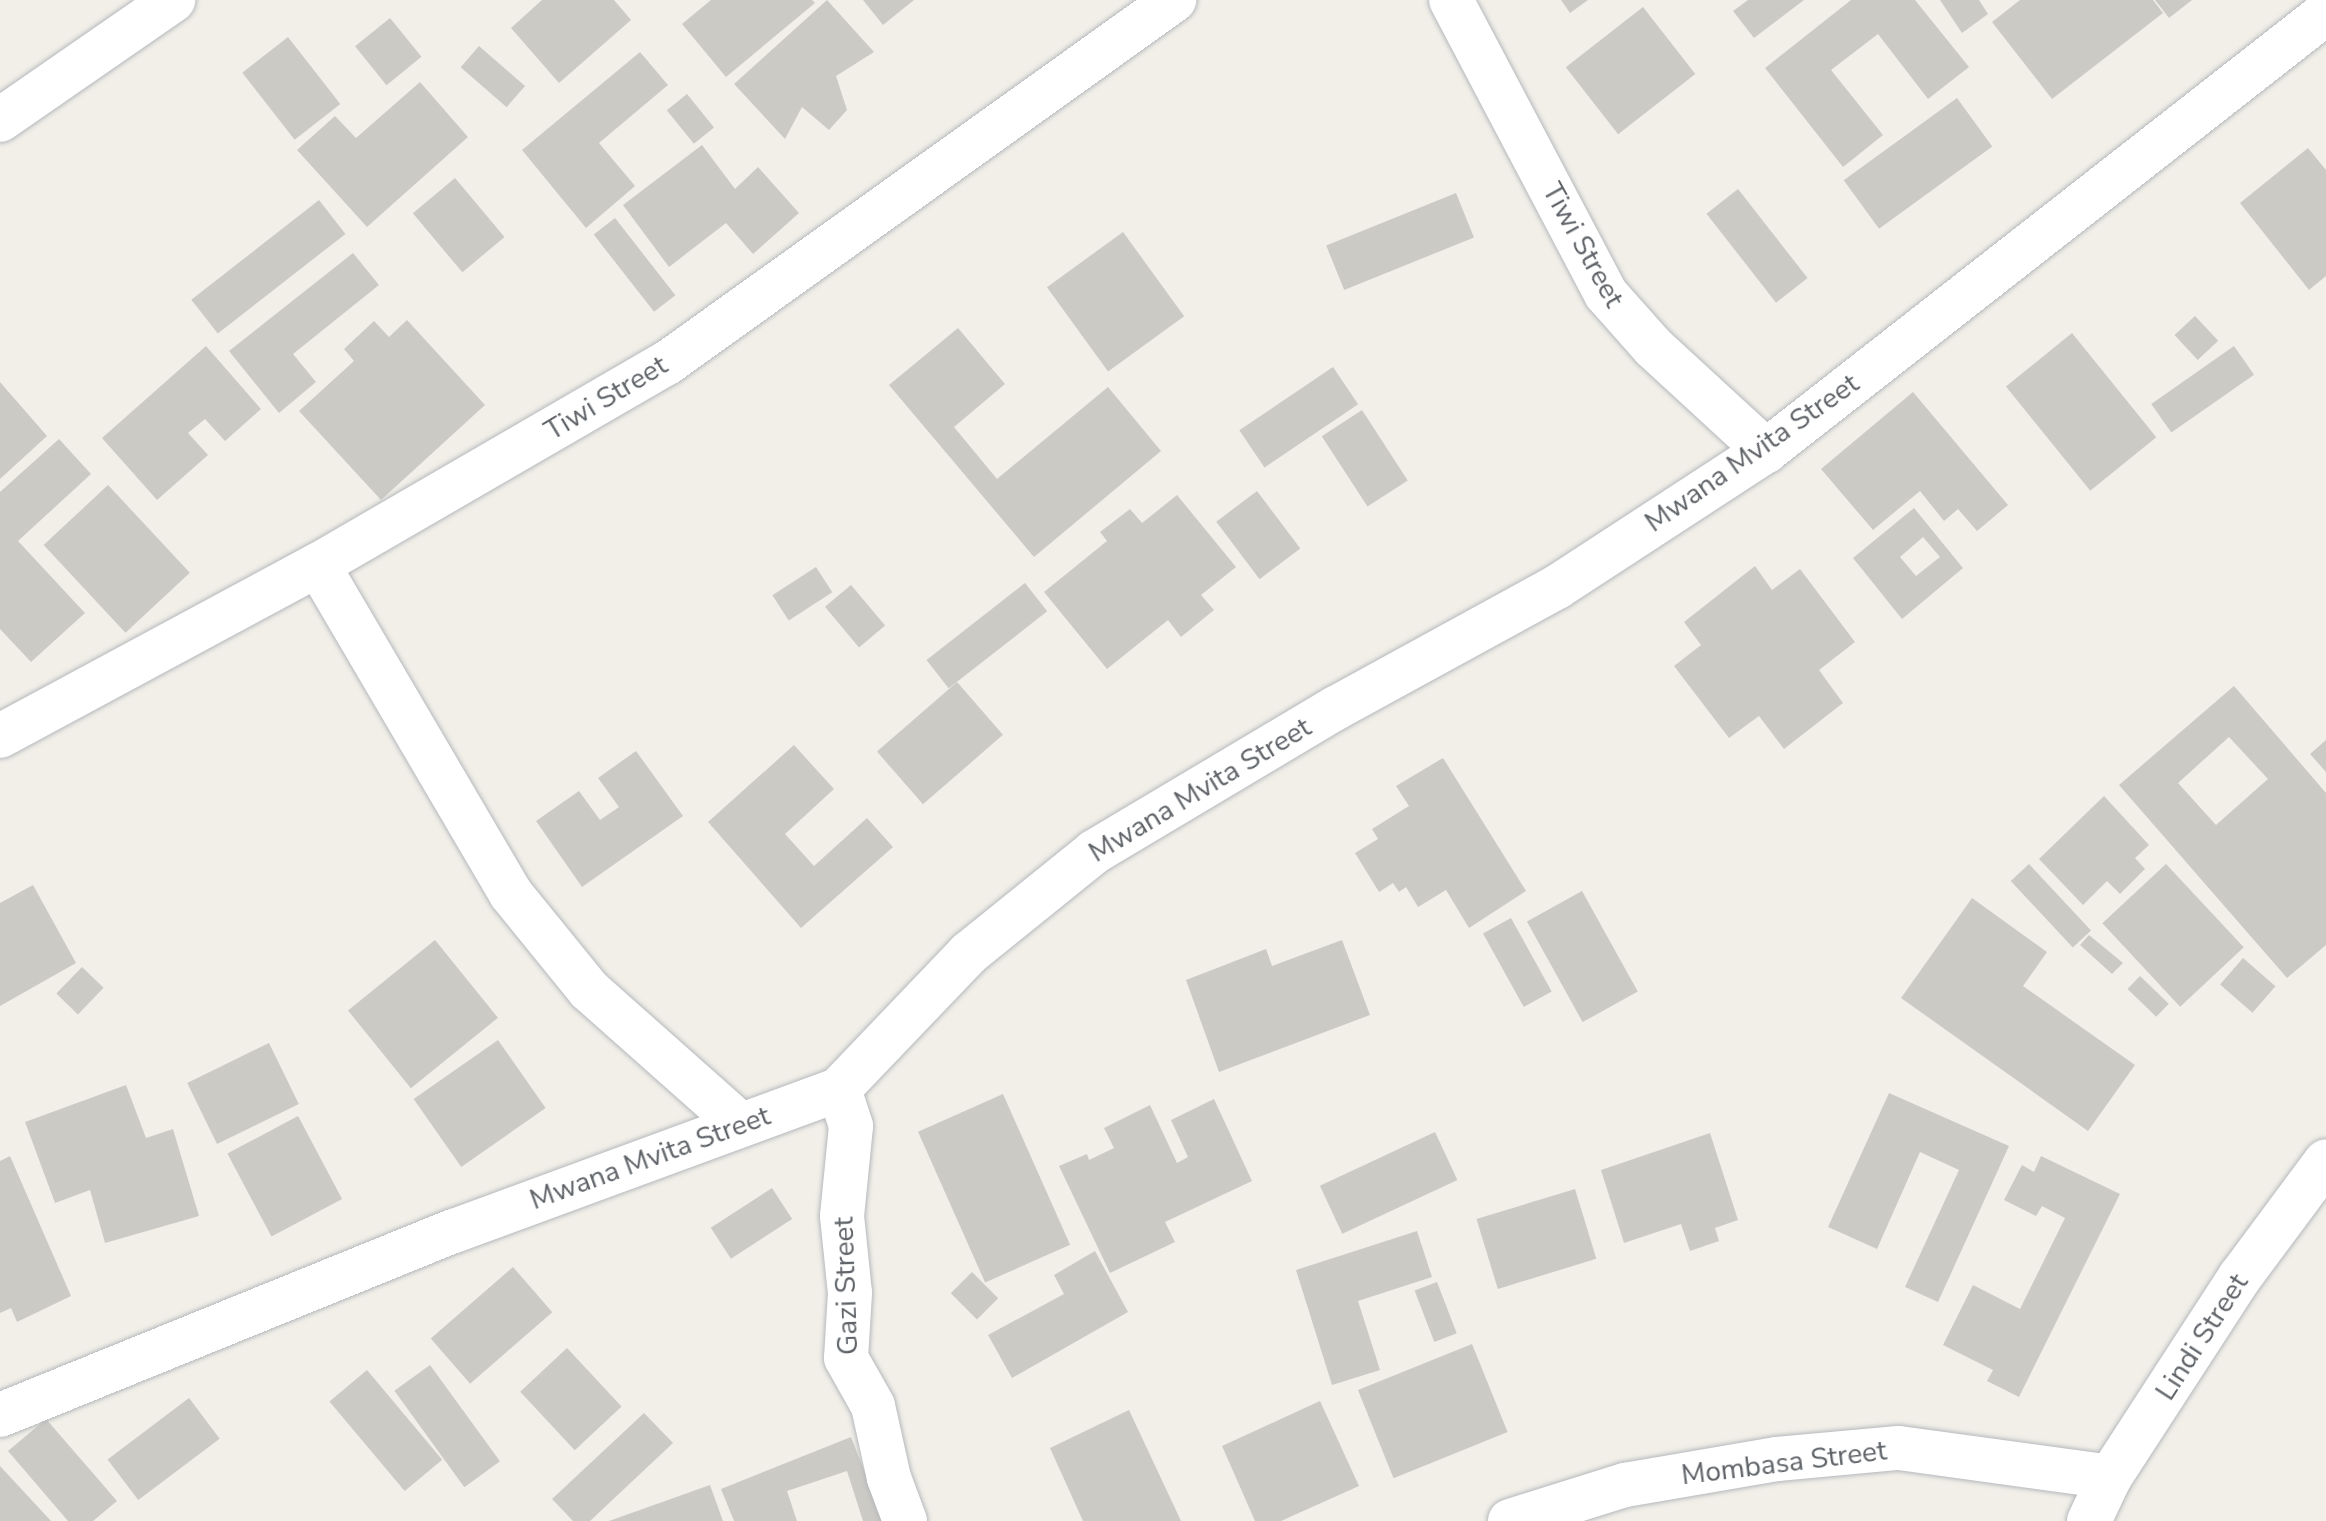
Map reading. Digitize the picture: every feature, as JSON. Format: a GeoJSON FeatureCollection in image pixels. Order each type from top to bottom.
{"type":"FeatureCollection","features":[{"type":"Feature","properties":{"kind":"street"},"geometry":{"type":"LineString","coordinates":[[0,120],[173,0]]}},
{"type":"Feature","properties":{"kind":"street","name":"Tiwi Street"},"geometry":{"type":"LineString","coordinates":[[0,736],[318,565],[667,363],[1174,0]]}},
{"type":"Feature","properties":{"kind":"street","name":"Tiwi Street"},"geometry":{"type":"LineString","coordinates":[[1451,0],[1606,294],[1653,347],[1766,451]]}},
{"type":"Feature","properties":{"kind":"street","name":"Mwana Mvita Street"},"geometry":{"type":"LineString","coordinates":[[0,1415],[454,1231],[839,1089],[969,953],[1094,852],[1336,708],[1557,587],[1766,451],[2326,13]]}},
{"type":"Feature","properties":{"kind":"street"},"geometry":{"type":"LineString","coordinates":[[318,565],[511,894],[589,990],[741,1125]]}},
{"type":"Feature","properties":{"kind":"street","name":"Gazi Street"},"geometry":{"type":"LineString","coordinates":[[839,1089],[851,1126],[842,1216],[850,1293],[846,1358],[873,1406],[889,1478],[905,1521]]}},
{"type":"Feature","properties":{"kind":"street","name":"Lindi Street"},"geometry":{"type":"LineString","coordinates":[[2089,1521],[2110,1477],[2240,1277],[2326,1161]]}},
{"type":"Feature","properties":{"kind":"street","name":"Mombasa Street"},"geometry":{"type":"LineString","coordinates":[[1510,1521],[1625,1485],[1777,1459],[1899,1448],[2110,1477]]}},
{"type":"Feature","properties":{"kind":"building"},"geometry":{"type":"Polygon","coordinates":[[[542,0],[614,0],[631,20],[559,83],[511,28],[542,0]]]}},
{"type":"Feature","properties":{"kind":"building"},"geometry":{"type":"Polygon","coordinates":[[[711,0],[812,0],[815,3],[726,77],[682,24],[711,0]]]}},
{"type":"Feature","properties":{"kind":"building"},"geometry":{"type":"Polygon","coordinates":[[[827,0],[874,52],[836,76],[847,110],[829,130],[802,107],[785,139],[734,84],[827,0]]]}},
{"type":"Feature","properties":{"kind":"building"},"geometry":{"type":"Polygon","coordinates":[[[863,0],[914,0],[883,25],[863,0]]]}},
{"type":"Feature","properties":{"kind":"building"},"geometry":{"type":"Polygon","coordinates":[[[1561,0],[1588,0],[1570,13],[1561,0]]]}},
{"type":"Feature","properties":{"kind":"building"},"geometry":{"type":"Polygon","coordinates":[[[1748,0],[1804,0],[1754,38],[1733,11],[1748,0]]]}},
{"type":"Feature","properties":{"kind":"building"},"geometry":{"type":"Polygon","coordinates":[[[1851,0],[1915,0],[1969,67],[1928,99],[1878,34],[1831,70],[1883,135],[1843,167],[1765,68],[1851,0]]]}},
{"type":"Feature","properties":{"kind":"building"},"geometry":{"type":"Polygon","coordinates":[[[1940,0],[1979,0],[1988,14],[1962,33],[1940,0]]]}},
{"type":"Feature","properties":{"kind":"building"},"geometry":{"type":"Polygon","coordinates":[[[2020,0],[2153,0],[2163,13],[2052,99],[1992,22],[2020,0]]]}},
{"type":"Feature","properties":{"kind":"building"},"geometry":{"type":"Polygon","coordinates":[[[2155,0],[2192,0],[2169,18],[2155,0]]]}},
{"type":"Feature","properties":{"kind":"building"},"geometry":{"type":"Polygon","coordinates":[[[1643,7],[1695,74],[1618,134],[1566,67],[1643,7]]]}},
{"type":"Feature","properties":{"kind":"building"},"geometry":{"type":"Polygon","coordinates":[[[390,18],[421,57],[386,85],[355,46],[390,18]]]}},
{"type":"Feature","properties":{"kind":"building"},"geometry":{"type":"Polygon","coordinates":[[[288,37],[340,104],[295,140],[242,73],[288,37]]]}},
{"type":"Feature","properties":{"kind":"building"},"geometry":{"type":"Polygon","coordinates":[[[479,46],[525,86],[507,107],[461,67],[479,46]]]}},
{"type":"Feature","properties":{"kind":"building"},"geometry":{"type":"Polygon","coordinates":[[[640,52],[668,85],[599,143],[635,186],[586,228],[522,150],[640,52]]]}},
{"type":"Feature","properties":{"kind":"building"},"geometry":{"type":"Polygon","coordinates":[[[420,82],[468,137],[367,227],[297,150],[335,116],[356,138],[420,82]]]}},
{"type":"Feature","properties":{"kind":"building"},"geometry":{"type":"Polygon","coordinates":[[[687,94],[714,127],[694,144],[667,110],[687,94]]]}},
{"type":"Feature","properties":{"kind":"building"},"geometry":{"type":"Polygon","coordinates":[[[1957,98],[1992,147],[1879,229],[1844,180],[1957,98]]]}},
{"type":"Feature","properties":{"kind":"building"},"geometry":{"type":"Polygon","coordinates":[[[702,145],[735,189],[758,167],[799,213],[753,254],[726,223],[669,267],[623,205],[702,145]]]}},
{"type":"Feature","properties":{"kind":"building"},"geometry":{"type":"Polygon","coordinates":[[[2308,148],[2326,170],[2326,276],[2309,290],[2240,203],[2308,148]]]}},
{"type":"Feature","properties":{"kind":"building"},"geometry":{"type":"Polygon","coordinates":[[[455,178],[504,237],[462,272],[413,213],[455,178]]]}},
{"type":"Feature","properties":{"kind":"building"},"geometry":{"type":"Polygon","coordinates":[[[1738,189],[1808,278],[1776,303],[1706,214],[1738,189]]]}},
{"type":"Feature","properties":{"kind":"building"},"geometry":{"type":"Polygon","coordinates":[[[1456,193],[1474,238],[1344,290],[1326,245],[1456,193]]]}},
{"type":"Feature","properties":{"kind":"building"},"geometry":{"type":"Polygon","coordinates":[[[319,200],[345,234],[218,334],[191,300],[319,200]]]}},
{"type":"Feature","properties":{"kind":"building"},"geometry":{"type":"Polygon","coordinates":[[[615,218],[675,295],[654,312],[594,235],[615,218]]]}},
{"type":"Feature","properties":{"kind":"building"},"geometry":{"type":"Polygon","coordinates":[[[1123,232],[1184,316],[1108,371],[1047,287],[1123,232]]]}},
{"type":"Feature","properties":{"kind":"building"},"geometry":{"type":"Polygon","coordinates":[[[353,253],[379,285],[293,354],[316,382],[279,413],[229,351],[353,253]]]}},
{"type":"Feature","properties":{"kind":"building"},"geometry":{"type":"Polygon","coordinates":[[[2195,316],[2218,341],[2198,360],[2175,335],[2195,316]]]}},
{"type":"Feature","properties":{"kind":"building"},"geometry":{"type":"Polygon","coordinates":[[[407,320],[485,405],[381,500],[299,411],[354,361],[344,349],[374,321],[389,337],[407,320]]]}},
{"type":"Feature","properties":{"kind":"building"},"geometry":{"type":"Polygon","coordinates":[[[958,328],[1005,384],[954,427],[997,479],[1108,387],[1161,451],[1034,557],[889,385],[958,328]]]}},
{"type":"Feature","properties":{"kind":"building"},"geometry":{"type":"Polygon","coordinates":[[[2072,333],[2156,437],[2090,491],[2006,386],[2072,333]]]}},
{"type":"Feature","properties":{"kind":"building"},"geometry":{"type":"Polygon","coordinates":[[[206,346],[261,409],[225,441],[205,419],[188,433],[208,455],[157,500],[102,438],[206,346]]]}},
{"type":"Feature","properties":{"kind":"building"},"geometry":{"type":"Polygon","coordinates":[[[2234,346],[2254,375],[2171,433],[2151,404],[2234,346]]]}},
{"type":"Feature","properties":{"kind":"building"},"geometry":{"type":"Polygon","coordinates":[[[1333,367],[1358,404],[1264,467],[1239,430],[1333,367]]]}},
{"type":"Feature","properties":{"kind":"building"},"geometry":{"type":"Polygon","coordinates":[[[0,382],[47,436],[0,479],[0,382]]]}},
{"type":"Feature","properties":{"kind":"building"},"geometry":{"type":"Polygon","coordinates":[[[1913,392],[2008,505],[1977,531],[1958,509],[1944,521],[1920,491],[1873,530],[1821,469],[1913,392]]]}},
{"type":"Feature","properties":{"kind":"building"},"geometry":{"type":"Polygon","coordinates":[[[1362,410],[1408,480],[1367,507],[1322,436],[1362,410]]]}},
{"type":"Feature","properties":{"kind":"building"},"geometry":{"type":"Polygon","coordinates":[[[59,439],[91,474],[18,541],[85,613],[31,662],[0,629],[0,492],[59,439]]]}},
{"type":"Feature","properties":{"kind":"building"},"geometry":{"type":"Polygon","coordinates":[[[108,485],[190,573],[125,633],[44,545],[108,485]]]}},
{"type":"Feature","properties":{"kind":"building"},"geometry":{"type":"Polygon","coordinates":[[[1257,491],[1300,549],[1260,579],[1216,522],[1257,491]]]}},
{"type":"Feature","properties":{"kind":"building"},"geometry":{"type":"Polygon","coordinates":[[[1177,495],[1236,567],[1201,595],[1214,610],[1181,637],[1168,620],[1107,669],[1044,592],[1107,541],[1100,532],[1130,509],[1142,523],[1177,495]]]}},
{"type":"Feature","properties":{"kind":"building"},"geometry":{"type":"Polygon","coordinates":[[[1914,508],[1963,568],[1902,619],[1853,558],[1914,508]],[[1923,537],[1900,557],[1916,576],[1940,557],[1923,537]]]}},
{"type":"Feature","properties":{"kind":"building"},"geometry":{"type":"Polygon","coordinates":[[[1755,566],[1772,590],[1800,569],[1855,642],[1819,670],[1843,703],[1784,749],[1759,716],[1729,738],[1674,666],[1701,645],[1684,622],[1755,566]]]}},
{"type":"Feature","properties":{"kind":"building"},"geometry":{"type":"Polygon","coordinates":[[[816,567],[832,592],[789,620],[772,595],[816,567]]]}},
{"type":"Feature","properties":{"kind":"building"},"geometry":{"type":"Polygon","coordinates":[[[1025,583],[1047,611],[949,688],[926,660],[1025,583]]]}},
{"type":"Feature","properties":{"kind":"building"},"geometry":{"type":"Polygon","coordinates":[[[851,585],[885,626],[859,647],[825,607],[851,585]]]}},
{"type":"Feature","properties":{"kind":"building"},"geometry":{"type":"Polygon","coordinates":[[[957,682],[1003,735],[923,804],[877,752],[957,682]]]}},
{"type":"Feature","properties":{"kind":"building"},"geometry":{"type":"Polygon","coordinates":[[[2234,686],[2326,793],[2326,945],[2287,978],[2119,785],[2234,686]],[[2229,737],[2178,783],[2216,825],[2268,779],[2229,737]]]}},
{"type":"Feature","properties":{"kind":"building"},"geometry":{"type":"Polygon","coordinates":[[[2326,740],[2326,772],[2310,754],[2326,740]]]}},
{"type":"Feature","properties":{"kind":"building"},"geometry":{"type":"Polygon","coordinates":[[[794,745],[834,789],[785,834],[814,866],[867,818],[893,847],[801,928],[708,822],[794,745]]]}},
{"type":"Feature","properties":{"kind":"building"},"geometry":{"type":"Polygon","coordinates":[[[636,751],[683,816],[582,887],[536,821],[579,791],[600,820],[619,807],[598,778],[636,751]]]}},
{"type":"Feature","properties":{"kind":"building"},"geometry":{"type":"Polygon","coordinates":[[[1443,758],[1526,891],[1469,928],[1446,890],[1418,907],[1406,887],[1399,892],[1393,883],[1379,892],[1355,853],[1378,839],[1372,829],[1409,806],[1396,786],[1443,758]]]}},
{"type":"Feature","properties":{"kind":"building"},"geometry":{"type":"Polygon","coordinates":[[[2104,796],[2149,845],[2135,858],[2145,869],[2120,894],[2107,881],[2083,905],[2039,859],[2104,796]]]}},
{"type":"Feature","properties":{"kind":"building"},"geometry":{"type":"Polygon","coordinates":[[[2029,864],[2091,931],[2073,948],[2011,881],[2029,864]]]}},
{"type":"Feature","properties":{"kind":"building"},"geometry":{"type":"Polygon","coordinates":[[[2166,864],[2244,947],[2180,1007],[2102,923],[2166,864]]]}},
{"type":"Feature","properties":{"kind":"building"},"geometry":{"type":"Polygon","coordinates":[[[33,885],[76,963],[0,1006],[0,903],[33,885]]]}},
{"type":"Feature","properties":{"kind":"building"},"geometry":{"type":"Polygon","coordinates":[[[1582,891],[1638,992],[1583,1022],[1527,922],[1582,891]]]}},
{"type":"Feature","properties":{"kind":"building"},"geometry":{"type":"Polygon","coordinates":[[[1972,898],[2047,952],[2023,986],[2135,1065],[2088,1131],[1901,998],[1972,898]]]}},
{"type":"Feature","properties":{"kind":"building"},"geometry":{"type":"Polygon","coordinates":[[[1511,918],[1552,991],[1524,1007],[1483,934],[1511,918]]]}},
{"type":"Feature","properties":{"kind":"building"},"geometry":{"type":"Polygon","coordinates":[[[2089,935],[2123,963],[2112,974],[2080,945],[2089,935]]]}},
{"type":"Feature","properties":{"kind":"building"},"geometry":{"type":"Polygon","coordinates":[[[435,940],[498,1018],[411,1088],[348,1010],[435,940]]]}},
{"type":"Feature","properties":{"kind":"building"},"geometry":{"type":"Polygon","coordinates":[[[1342,940],[1370,1015],[1219,1072],[1186,980],[1266,949],[1272,966],[1342,940]]]}},
{"type":"Feature","properties":{"kind":"building"},"geometry":{"type":"Polygon","coordinates":[[[2243,958],[2275,986],[2252,1013],[2220,984],[2243,958]]]}},
{"type":"Feature","properties":{"kind":"building"},"geometry":{"type":"Polygon","coordinates":[[[82,967],[104,988],[78,1014],[56,994],[82,967]]]}},
{"type":"Feature","properties":{"kind":"building"},"geometry":{"type":"Polygon","coordinates":[[[2140,976],[2169,1004],[2156,1017],[2127,989],[2140,976]]]}},
{"type":"Feature","properties":{"kind":"building"},"geometry":{"type":"Polygon","coordinates":[[[498,1040],[546,1108],[461,1167],[414,1099],[498,1040]]]}},
{"type":"Feature","properties":{"kind":"building"},"geometry":{"type":"Polygon","coordinates":[[[269,1043],[299,1104],[217,1144],[187,1083],[269,1043]]]}},
{"type":"Feature","properties":{"kind":"building"},"geometry":{"type":"Polygon","coordinates":[[[126,1085],[146,1138],[173,1129],[199,1216],[105,1243],[90,1190],[55,1203],[25,1122],[126,1085]]]}},
{"type":"Feature","properties":{"kind":"building"},"geometry":{"type":"Polygon","coordinates":[[[1889,1093],[2009,1146],[1938,1302],[1905,1287],[1959,1170],[1920,1152],[1877,1249],[1828,1227],[1889,1093]]]}},
{"type":"Feature","properties":{"kind":"building"},"geometry":{"type":"Polygon","coordinates":[[[1003,1094],[1070,1245],[985,1283],[918,1132],[1003,1094]]]}},
{"type":"Feature","properties":{"kind":"building"},"geometry":{"type":"Polygon","coordinates":[[[1214,1099],[1252,1181],[1165,1222],[1175,1242],[1110,1273],[1059,1166],[1087,1154],[1089,1160],[1114,1148],[1104,1128],[1150,1105],[1177,1163],[1188,1157],[1171,1120],[1214,1099]]]}},
{"type":"Feature","properties":{"kind":"building"},"geometry":{"type":"Polygon","coordinates":[[[298,1116],[342,1199],[271,1237],[227,1154],[298,1116]]]}},
{"type":"Feature","properties":{"kind":"building"},"geometry":{"type":"Polygon","coordinates":[[[1435,1132],[1457,1180],[1342,1234],[1320,1186],[1435,1132]]]}},
{"type":"Feature","properties":{"kind":"building"},"geometry":{"type":"Polygon","coordinates":[[[1710,1133],[1738,1220],[1715,1228],[1719,1241],[1690,1251],[1681,1224],[1624,1243],[1601,1170],[1710,1133]]]}},
{"type":"Feature","properties":{"kind":"building"},"geometry":{"type":"Polygon","coordinates":[[[10,1156],[71,1296],[17,1322],[11,1308],[0,1313],[0,1161],[10,1156]]]}},
{"type":"Feature","properties":{"kind":"building"},"geometry":{"type":"Polygon","coordinates":[[[2041,1156],[2120,1194],[2019,1397],[1987,1381],[1993,1370],[1943,1345],[1973,1285],[2020,1309],[2065,1218],[2042,1206],[2036,1216],[2004,1200],[2022,1165],[2034,1172],[2041,1156]]]}},
{"type":"Feature","properties":{"kind":"building"},"geometry":{"type":"Polygon","coordinates":[[[772,1188],[792,1219],[731,1259],[711,1228],[772,1188]]]}},
{"type":"Feature","properties":{"kind":"building"},"geometry":{"type":"Polygon","coordinates":[[[1575,1189],[1596,1259],[1498,1289],[1477,1219],[1575,1189]]]}},
{"type":"Feature","properties":{"kind":"building"},"geometry":{"type":"Polygon","coordinates":[[[1417,1231],[1432,1277],[1358,1301],[1380,1370],[1332,1385],[1296,1270],[1417,1231]]]}},
{"type":"Feature","properties":{"kind":"building"},"geometry":{"type":"Polygon","coordinates":[[[1095,1251],[1128,1312],[1012,1378],[988,1335],[1064,1294],[1054,1275],[1095,1251]]]}},
{"type":"Feature","properties":{"kind":"building"},"geometry":{"type":"Polygon","coordinates":[[[513,1267],[552,1312],[470,1384],[431,1339],[513,1267]]]}},
{"type":"Feature","properties":{"kind":"building"},"geometry":{"type":"Polygon","coordinates":[[[972,1272],[998,1298],[977,1319],[951,1293],[972,1272]]]}},
{"type":"Feature","properties":{"kind":"building"},"geometry":{"type":"Polygon","coordinates":[[[1437,1282],[1457,1333],[1434,1342],[1415,1291],[1437,1282]]]}},
{"type":"Feature","properties":{"kind":"building"},"geometry":{"type":"Polygon","coordinates":[[[1472,1344],[1508,1432],[1394,1478],[1358,1390],[1472,1344]]]}},
{"type":"Feature","properties":{"kind":"building"},"geometry":{"type":"Polygon","coordinates":[[[567,1348],[622,1407],[575,1450],[520,1392],[567,1348]]]}},
{"type":"Feature","properties":{"kind":"building"},"geometry":{"type":"Polygon","coordinates":[[[430,1365],[500,1461],[464,1487],[394,1391],[430,1365]]]}},
{"type":"Feature","properties":{"kind":"building"},"geometry":{"type":"Polygon","coordinates":[[[367,1370],[442,1460],[405,1491],[329,1401],[367,1370]]]}},
{"type":"Feature","properties":{"kind":"building"},"geometry":{"type":"Polygon","coordinates":[[[189,1398],[220,1439],[138,1500],[108,1459],[189,1398]]]}},
{"type":"Feature","properties":{"kind":"building"},"geometry":{"type":"Polygon","coordinates":[[[1320,1401],[1359,1486],[1281,1521],[1255,1521],[1222,1446],[1320,1401]]]}},
{"type":"Feature","properties":{"kind":"building"},"geometry":{"type":"Polygon","coordinates":[[[1129,1410],[1181,1521],[1083,1521],[1050,1448],[1129,1410]]]}},
{"type":"Feature","properties":{"kind":"building"},"geometry":{"type":"Polygon","coordinates":[[[644,1413],[673,1443],[590,1521],[573,1521],[552,1499],[644,1413]]]}},
{"type":"Feature","properties":{"kind":"building"},"geometry":{"type":"Polygon","coordinates":[[[46,1419],[117,1501],[93,1521],[68,1521],[8,1451],[46,1419]]]}},
{"type":"Feature","properties":{"kind":"building"},"geometry":{"type":"Polygon","coordinates":[[[851,1437],[884,1521],[863,1521],[847,1471],[787,1491],[797,1521],[734,1521],[721,1489],[851,1437]]]}},
{"type":"Feature","properties":{"kind":"building"},"geometry":{"type":"Polygon","coordinates":[[[0,1466],[51,1521],[0,1521],[0,1466]]]}},
{"type":"Feature","properties":{"kind":"building"},"geometry":{"type":"Polygon","coordinates":[[[710,1485],[723,1521],[609,1521],[710,1485]]]}}]}
